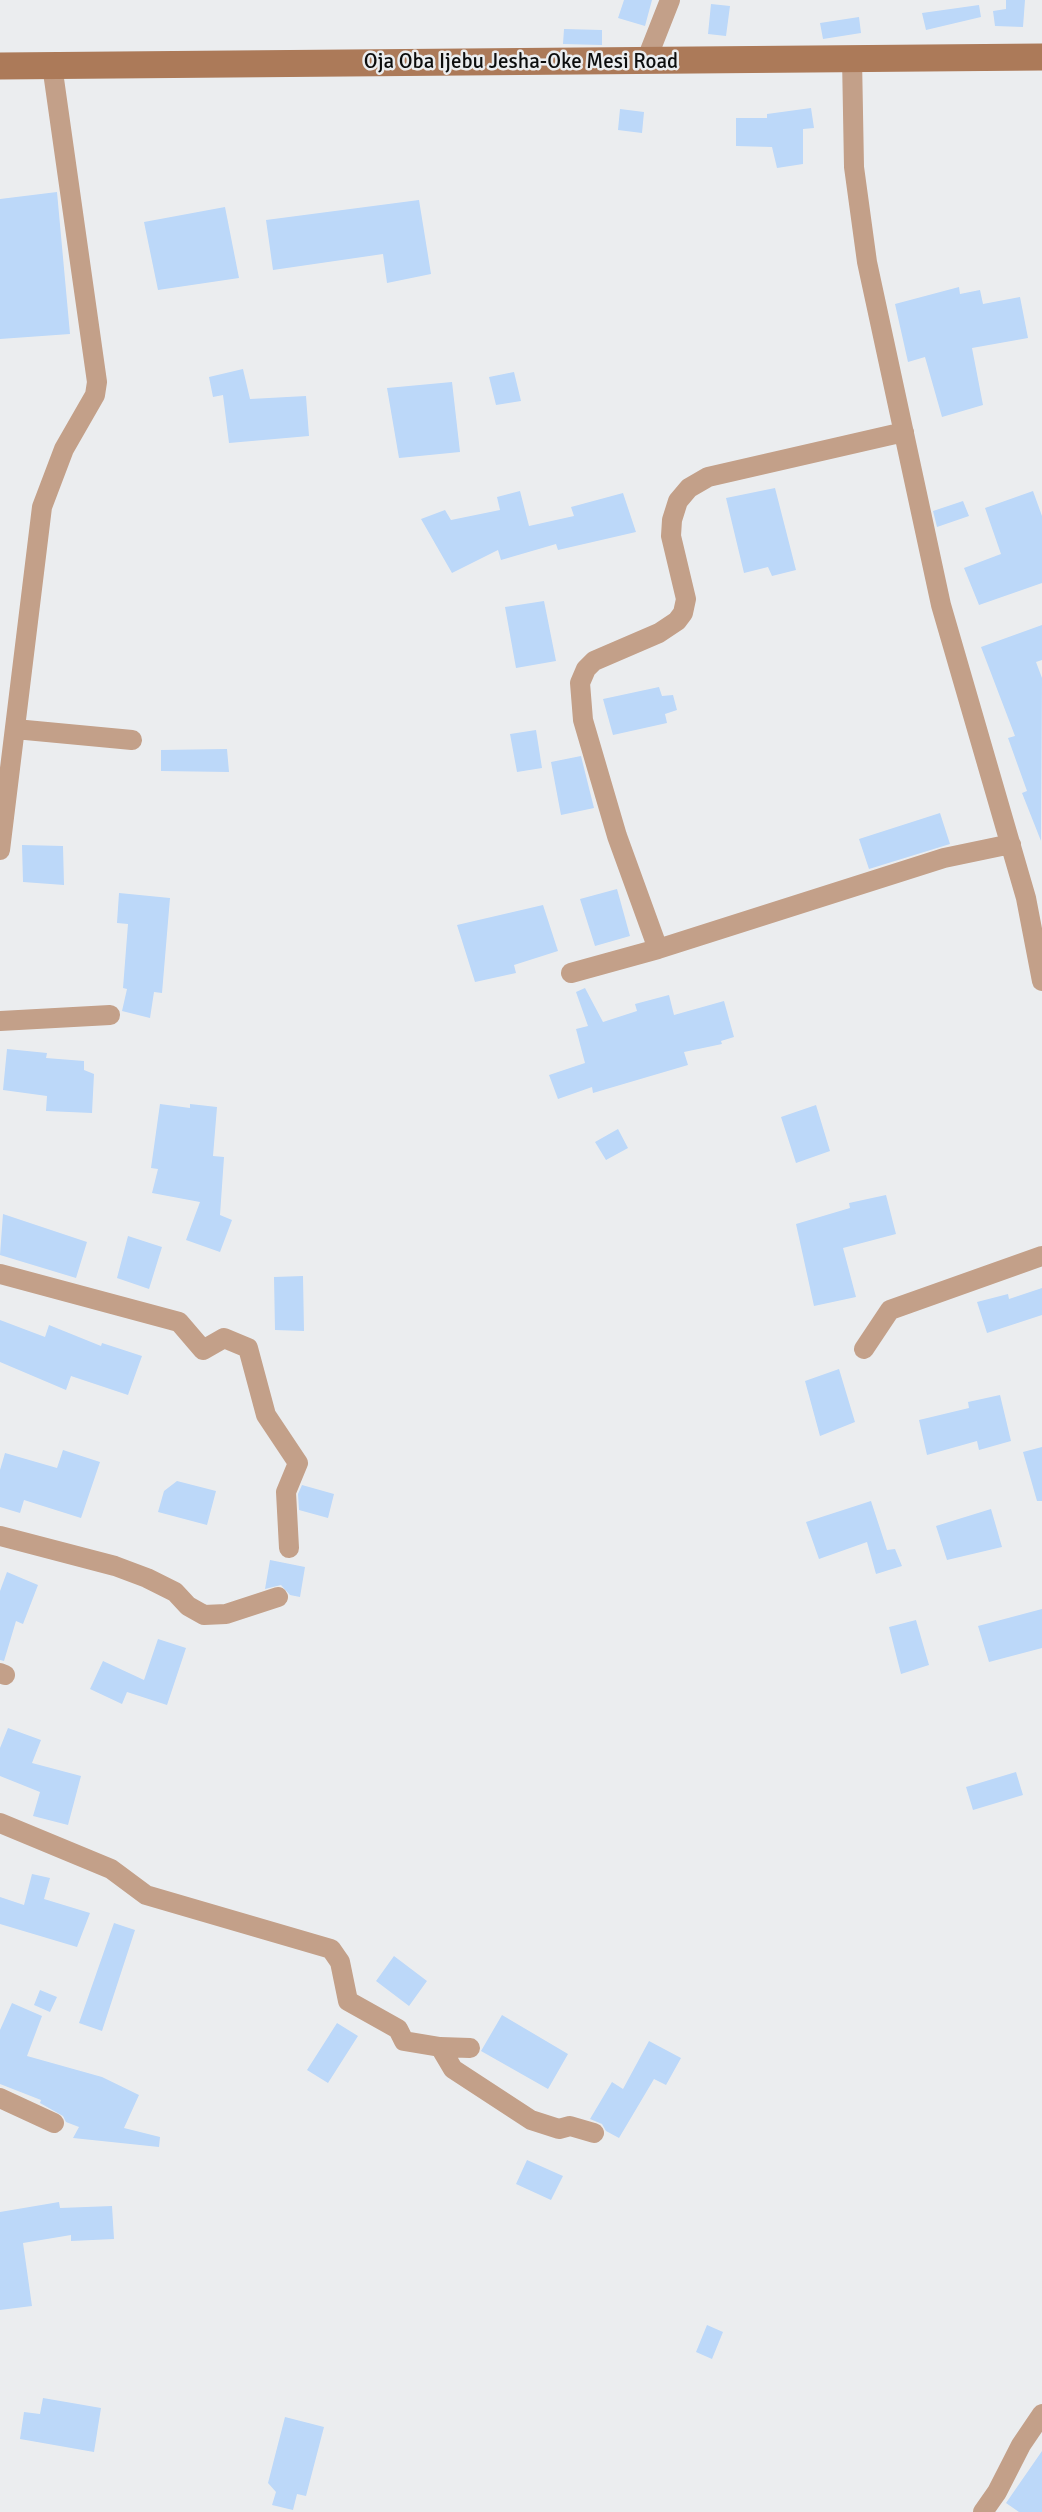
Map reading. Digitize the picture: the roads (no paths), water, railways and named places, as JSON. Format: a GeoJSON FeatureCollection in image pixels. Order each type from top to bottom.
{"type":"FeatureCollection","features":[{"type":"Feature","properties":{"kind":"main road","name":"Oja Oba Ijebu Jesha-Oke Mesi Road"},"geometry":{"type":"LineString","coordinates":[[0,66],[1042,57]]}},
{"type":"Feature","properties":{"kind":"street"},"geometry":{"type":"LineString","coordinates":[[646,62],[670,0]]}},
{"type":"Feature","properties":{"kind":"street"},"geometry":{"type":"LineString","coordinates":[[852,58],[854,167],[866,254],[941,604],[1026,898],[1042,981]]}},
{"type":"Feature","properties":{"kind":"street"},"geometry":{"type":"LineString","coordinates":[[0,850],[42,507],[64,449],[95,395],[98,382],[52,66]]}},
{"type":"Feature","properties":{"kind":"street"},"geometry":{"type":"LineString","coordinates":[[658,949],[617,836],[583,720],[580,683],[586,669],[594,661],[659,633],[677,621],[683,613],[686,600],[671,536],[672,520],[678,501],[689,488],[708,477],[904,432]]}},
{"type":"Feature","properties":{"kind":"street"},"geometry":{"type":"LineString","coordinates":[[15,729],[132,740]]}},
{"type":"Feature","properties":{"kind":"street"},"geometry":{"type":"LineString","coordinates":[[571,974],[658,949],[944,858],[1011,844]]}},
{"type":"Feature","properties":{"kind":"street"},"geometry":{"type":"LineString","coordinates":[[0,1021],[110,1015]]}},
{"type":"Feature","properties":{"kind":"street"},"geometry":{"type":"LineString","coordinates":[[864,1349],[890,1310],[1042,1256]]}},
{"type":"Feature","properties":{"kind":"street"},"geometry":{"type":"LineString","coordinates":[[0,1274],[179,1322],[202,1350],[224,1338],[248,1348],[266,1415],[298,1462],[286,1492],[289,1548]]}},
{"type":"Feature","properties":{"kind":"street"},"geometry":{"type":"LineString","coordinates":[[0,1536],[115,1566],[147,1578],[174,1592],[188,1606],[204,1615],[226,1614],[278,1597]]}},
{"type":"Feature","properties":{"kind":"street"},"geometry":{"type":"LineString","coordinates":[[0,1823],[111,1869],[146,1895],[331,1949],[340,1962],[348,2001],[398,2029],[404,2041],[440,2047],[470,2048]]}},
{"type":"Feature","properties":{"kind":"street"},"geometry":{"type":"LineString","coordinates":[[440,2047],[453,2069],[531,2120],[559,2128],[570,2126],[594,2133]]}},
{"type":"Feature","properties":{"kind":"street"},"geometry":{"type":"LineString","coordinates":[[0,2098],[54,2123]]}},
{"type":"Feature","properties":{"kind":"street"},"geometry":{"type":"LineString","coordinates":[[985,2511],[998,2492],[1021,2445],[1042,2414]]}}]}
